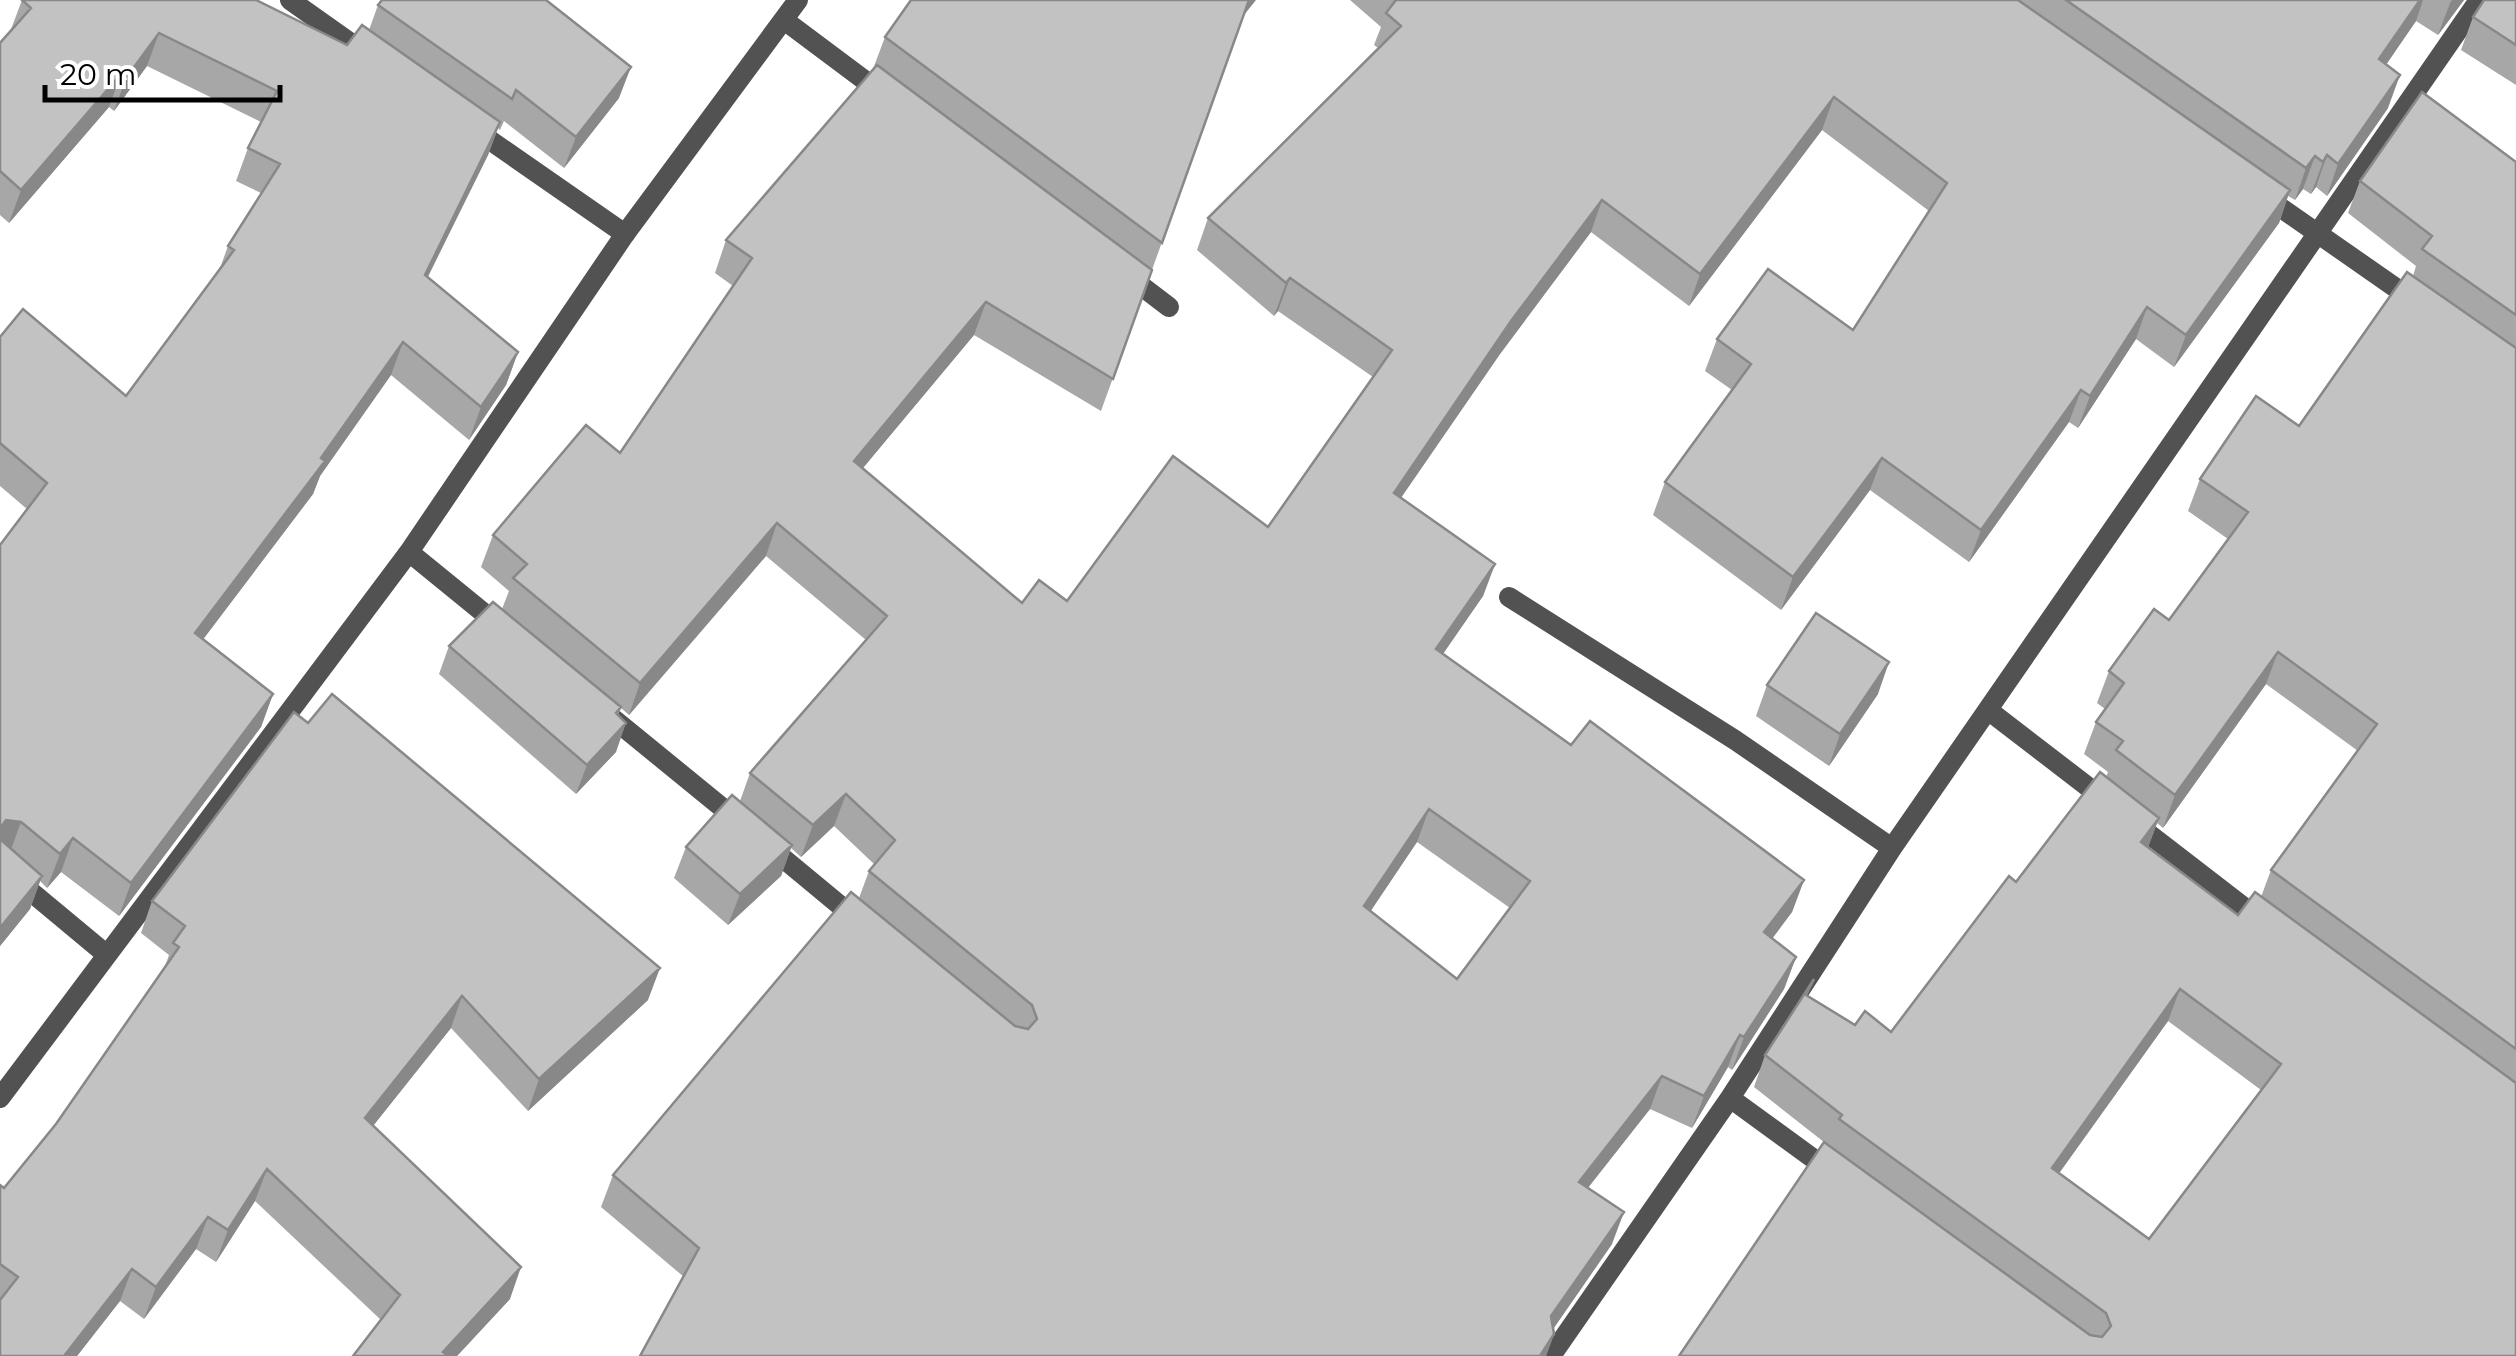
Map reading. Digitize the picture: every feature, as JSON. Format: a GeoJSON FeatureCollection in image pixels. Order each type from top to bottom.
{"type":"FeatureCollection","features":[{"type":"Feature","properties":{"kind":"street"},"geometry":{"type":"LineString","coordinates":[[290,0],[386,67]]}},
{"type":"Feature","properties":{"kind":"street"},"geometry":{"type":"LineString","coordinates":[[0,1098],[409,552],[625,234],[798,0]]}},
{"type":"Feature","properties":{"kind":"street"},"geometry":{"type":"LineString","coordinates":[[1551,1356],[1730,1098],[1892,848],[2320,235],[2479,0]]}},
{"type":"Feature","properties":{"kind":"street"},"geometry":{"type":"LineString","coordinates":[[784,20],[908,112]]}},
{"type":"Feature","properties":{"kind":"street"},"geometry":{"type":"LineString","coordinates":[[450,112],[625,234]]}},
{"type":"Feature","properties":{"kind":"street"},"geometry":{"type":"LineString","coordinates":[[2240,179],[2434,315]]}},
{"type":"Feature","properties":{"kind":"street"},"geometry":{"type":"LineString","coordinates":[[1108,261],[1170,307]]}},
{"type":"Feature","properties":{"kind":"street"},"geometry":{"type":"LineString","coordinates":[[409,552],[514,638]]}},
{"type":"Feature","properties":{"kind":"street"},"geometry":{"type":"LineString","coordinates":[[1509,597],[1735,740],[1892,848]]}},
{"type":"Feature","properties":{"kind":"street"},"geometry":{"type":"LineString","coordinates":[[590,700],[876,936]]}},
{"type":"Feature","properties":{"kind":"street"},"geometry":{"type":"LineString","coordinates":[[1988,710],[2276,932]]}},
{"type":"Feature","properties":{"kind":"street"},"geometry":{"type":"LineString","coordinates":[[0,866],[107,955]]}},
{"type":"Feature","properties":{"kind":"street"},"geometry":{"type":"LineString","coordinates":[[1730,1098],[1854,1188]]}},
{"type":"Feature","properties":{"kind":"building"},"geometry":{"type":"Polygon","coordinates":[[[22,0],[256,0],[347,45],[362,25],[500,122],[425,275],[518,352],[481,407],[403,342],[321,458],[325,461],[195,633],[273,694],[131,883],[73,838],[60,854],[21,822],[6,820],[0,828],[0,545],[47,483],[0,443],[0,337],[23,309],[126,396],[234,250],[228,246],[280,164],[248,148],[277,91],[159,33],[126,78],[121,74],[21,190],[0,171],[0,43],[31,8],[22,0]]]}},
{"type":"Feature","properties":{"kind":"building"},"geometry":{"type":"Polygon","coordinates":[[[382,0],[546,0],[631,67],[576,137],[516,90],[512,99],[378,5],[382,0]]]}},
{"type":"Feature","properties":{"kind":"building"},"geometry":{"type":"Polygon","coordinates":[[[911,0],[1249,0],[1162,243],[885,37],[911,0]]]}},
{"type":"Feature","properties":{"kind":"building"},"geometry":{"type":"Polygon","coordinates":[[[1396,0],[2018,0],[2290,190],[2186,335],[2147,307],[2090,396],[2081,390],[1981,530],[1882,458],[1793,577],[1665,482],[1751,364],[1717,339],[1768,269],[1853,330],[1947,183],[1834,97],[1700,274],[1602,200],[1511,321],[1394,493],[1495,564],[1436,649],[1571,745],[1590,721],[1804,880],[1764,932],[1796,957],[1744,1037],[1740,1035],[1704,1096],[1662,1076],[1579,1182],[1624,1212],[1551,1316],[1554,1334],[1540,1356],[640,1356],[699,1248],[613,1175],[851,892],[1015,1026],[1028,1029],[1037,1019],[1032,1005],[869,871],[895,840],[846,794],[813,825],[750,773],[887,616],[777,523],[640,683],[513,578],[527,564],[493,535],[586,425],[620,453],[752,258],[726,240],[877,65],[1152,270],[1113,379],[986,302],[854,461],[1022,603],[1039,580],[1067,601],[1173,456],[1268,527],[1392,350],[1290,278],[1286,283],[1208,218],[1401,26],[1386,13],[1396,0]],[[1429,809],[1364,906],[1457,979],[1530,881],[1429,809]]]}},
{"type":"Feature","properties":{"kind":"building"},"geometry":{"type":"Polygon","coordinates":[[[2066,0],[2420,0],[2379,59],[2400,75],[2338,164],[2327,155],[2323,162],[2315,156],[2306,168],[2066,0]]]}},
{"type":"Feature","properties":{"kind":"building"},"geometry":{"type":"Polygon","coordinates":[[[2484,0],[2516,0],[2516,45],[2473,17],[2484,0]]]}},
{"type":"Feature","properties":{"kind":"building"},"geometry":{"type":"Polygon","coordinates":[[[2422,92],[2516,162],[2516,315],[2422,249],[2432,236],[2360,181],[2422,92]]]}},
{"type":"Feature","properties":{"kind":"building"},"geometry":{"type":"Polygon","coordinates":[[[2407,272],[2516,348],[2516,1049],[2271,870],[2377,724],[2278,652],[2175,795],[2116,750],[2123,741],[2096,722],[2124,683],[2109,671],[2154,609],[2169,620],[2248,512],[2200,479],[2256,396],[2299,426],[2407,272]]]}},
{"type":"Feature","properties":{"kind":"building"},"geometry":{"type":"Polygon","coordinates":[[[493,602],[621,707],[616,713],[626,723],[587,765],[449,646],[493,602]]]}},
{"type":"Feature","properties":{"kind":"building"},"geometry":{"type":"Polygon","coordinates":[[[1816,613],[1889,662],[1840,734],[1767,685],[1816,613]]]}},
{"type":"Feature","properties":{"kind":"building"},"geometry":{"type":"Polygon","coordinates":[[[332,694],[660,968],[539,1079],[462,996],[365,1118],[521,1267],[443,1352],[449,1356],[353,1356],[400,1295],[267,1169],[228,1230],[208,1217],[156,1287],[132,1269],[64,1356],[0,1356],[0,1300],[18,1277],[0,1264],[0,1185],[4,1188],[56,1124],[179,947],[173,943],[185,926],[152,901],[294,712],[308,723],[332,694]]]}},
{"type":"Feature","properties":{"kind":"building"},"geometry":{"type":"Polygon","coordinates":[[[2100,772],[2159,818],[2141,842],[2238,915],[2255,892],[2516,1083],[2516,1356],[1679,1356],[1824,1142],[2090,1335],[2102,1337],[2111,1326],[2106,1313],[1839,1119],[1842,1115],[1765,1055],[1814,979],[1806,995],[1855,1025],[1865,1011],[1891,1032],[2009,876],[2016,882],[2100,772]],[[2180,989],[2052,1168],[2149,1239],[2281,1064],[2180,989]]]}},
{"type":"Feature","properties":{"kind":"building"},"geometry":{"type":"Polygon","coordinates":[[[732,795],[792,845],[740,894],[686,847],[732,795]]]}},
{"type":"Feature","properties":{"kind":"building"},"geometry":{"type":"Polygon","coordinates":[[[0,839],[42,876],[0,928],[0,839]]]}}]}
